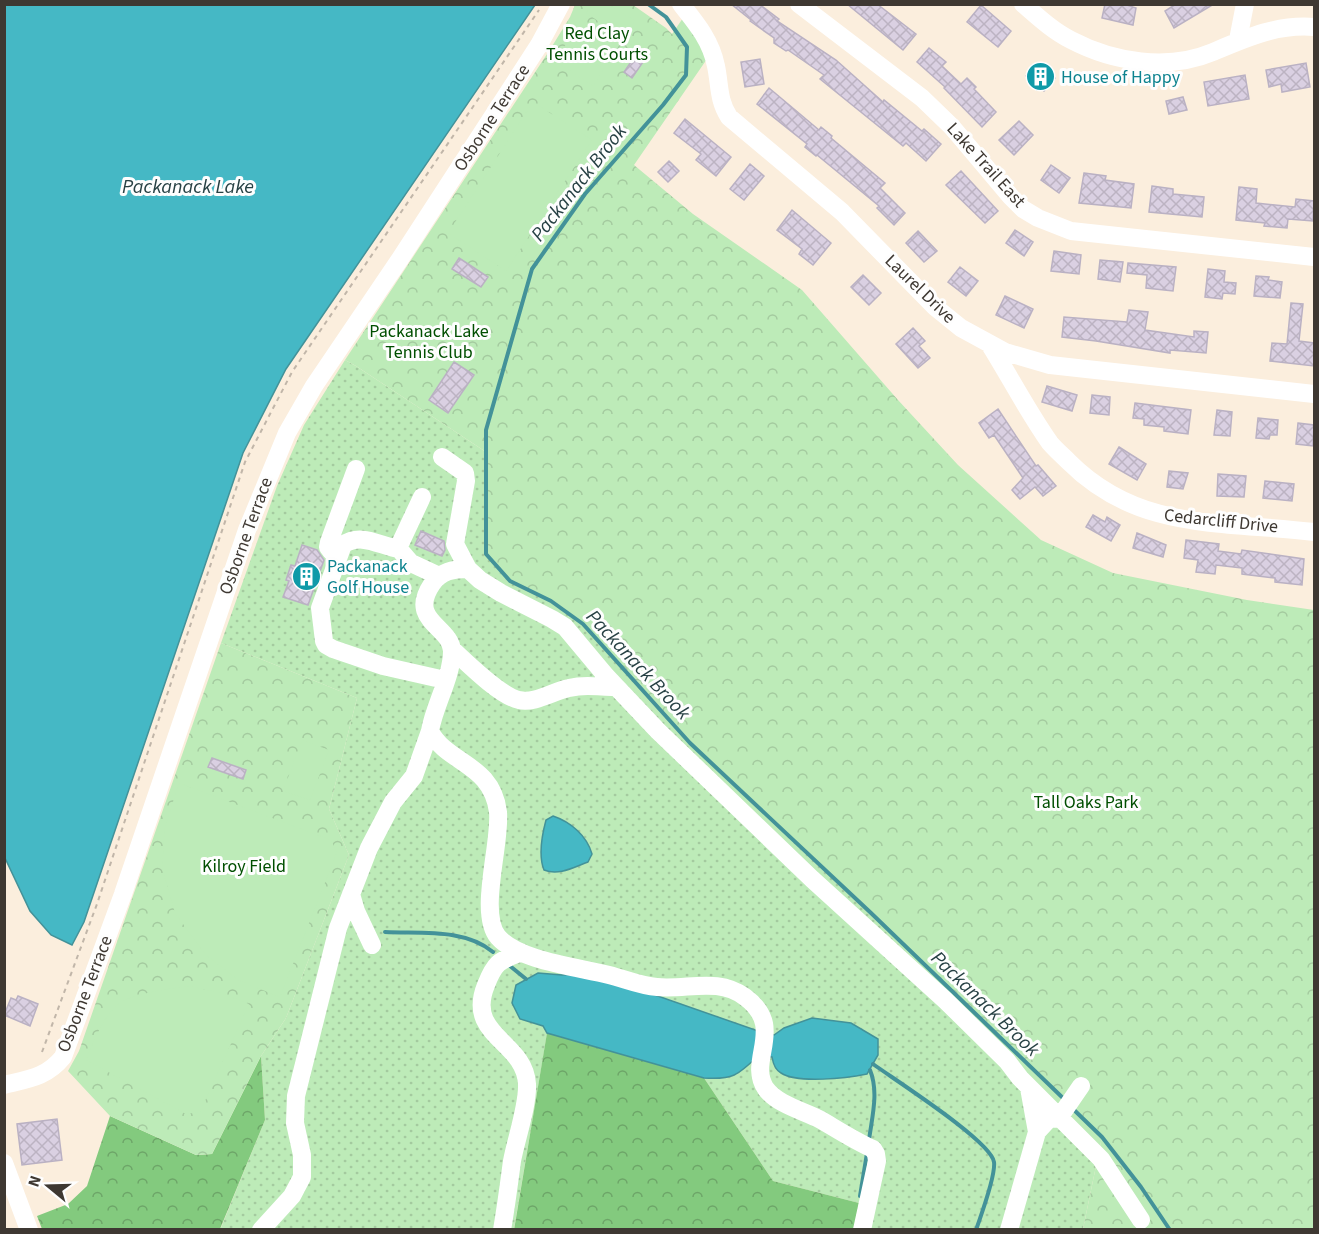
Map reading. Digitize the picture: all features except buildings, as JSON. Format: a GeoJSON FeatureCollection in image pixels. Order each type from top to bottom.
{"type":"FeatureCollection","features":[{"type":"Feature","properties":{"kind":"street","name":"Osborne Terrace"},"geometry":{"type":"LineString","coordinates":[[4,1085],[42,1075],[54,1068],[63,1056],[123,894],[247,530],[287,433],[314,386],[520,75],[552,24],[561,4]]}},
{"type":"Feature","properties":{"kind":"street","name":"Laurel Drive"},"geometry":{"type":"LineString","coordinates":[[681,4],[704,31],[717,66],[719,97],[729,117],[842,212],[935,307],[962,328],[990,345],[1050,365],[1314,394]]}},
{"type":"Feature","properties":{"kind":"street","name":"Lake Trail East"},"geometry":{"type":"LineString","coordinates":[[799,4],[922,98],[952,127],[1011,198],[1038,218],[1062,228],[1088,233],[1314,257]]}},
{"type":"Feature","properties":{"kind":"street"},"geometry":{"type":"LineString","coordinates":[[1023,4],[1050,28],[1069,39],[1112,56],[1135,60],[1172,62],[1193,58],[1238,40],[1275,29],[1314,27]]}},
{"type":"Feature","properties":{"kind":"street"},"geometry":{"type":"LineString","coordinates":[[1238,40],[1245,4]]}},
{"type":"Feature","properties":{"kind":"street","name":"Cedarcliff Drive"},"geometry":{"type":"LineString","coordinates":[[990,345],[1051,445],[1080,473],[1118,499],[1140,509],[1185,520],[1314,532]]}},
{"type":"Feature","properties":{"kind":"street"},"geometry":{"type":"LineString","coordinates":[[442,457],[466,476],[455,544],[441,574],[424,598],[427,615],[452,649],[477,672],[517,700],[524,701],[584,685],[616,687]]}},
{"type":"Feature","properties":{"kind":"street"},"geometry":{"type":"LineString","coordinates":[[341,550],[331,551],[328,547],[356,469]]}},
{"type":"Feature","properties":{"kind":"street"},"geometry":{"type":"LineString","coordinates":[[399,549],[422,497]]}},
{"type":"Feature","properties":{"kind":"street"},"geometry":{"type":"LineString","coordinates":[[445,681],[383,666],[326,645],[320,609],[346,542],[361,539],[399,549],[407,560],[441,574],[468,569]]}},
{"type":"Feature","properties":{"kind":"street"},"geometry":{"type":"LineString","coordinates":[[455,544],[468,569],[480,580],[565,627],[616,687],[658,731],[1007,1061],[1029,1088],[1101,1159],[1141,1220]]}},
{"type":"Feature","properties":{"kind":"street"},"geometry":{"type":"LineString","coordinates":[[261,1230],[291,1196],[302,1177],[302,1155],[295,1123],[296,1096],[318,1013],[330,955],[369,848],[393,802],[414,776],[445,681],[452,649]]}},
{"type":"Feature","properties":{"kind":"street"},"geometry":{"type":"LineString","coordinates":[[430,731],[439,745],[465,762],[484,779],[495,800],[498,828],[489,905],[491,921],[498,937],[500,961],[483,993],[482,1017],[517,1058],[527,1085],[502,1230]]}},
{"type":"Feature","properties":{"kind":"street"},"geometry":{"type":"LineString","coordinates":[[351,894],[356,911],[372,945]]}},
{"type":"Feature","properties":{"kind":"street"},"geometry":{"type":"LineString","coordinates":[[498,937],[521,952],[561,966],[589,970],[654,987],[702,984],[732,990],[752,1002],[764,1021],[766,1031],[761,1072],[763,1082],[774,1096],[867,1146],[876,1154],[877,1161],[862,1230]]}},
{"type":"Feature","properties":{"kind":"street"},"geometry":{"type":"LineString","coordinates":[[500,961],[521,952]]}},
{"type":"Feature","properties":{"kind":"street"},"geometry":{"type":"LineString","coordinates":[[1059,1118],[1080,1086]]}},
{"type":"Feature","properties":{"kind":"street"},"geometry":{"type":"LineString","coordinates":[[1009,1230],[1037,1132],[1029,1088]]}},
{"type":"Feature","properties":{"kind":"street"},"geometry":{"type":"LineString","coordinates":[[1037,1132],[1049,1119],[1059,1118]]}},
{"type":"Feature","properties":{"kind":"street"},"geometry":{"type":"LineString","coordinates":[[4,1163],[29,1230]]}},
{"type":"Feature","properties":{"kind":"green space","name":"Tall Oaks Park"},"geometry":{"type":"Polygon","coordinates":[[[575,5],[633,5],[672,34],[683,18],[698,39],[707,59],[634,165],[693,214],[802,290],[958,465],[1041,540],[1113,573],[1247,600],[1314,610],[1314,1229],[1083,1229],[1102,1137],[871,913],[690,743],[583,624],[551,601],[510,581],[486,554],[486,452],[345,360],[551,48],[575,5]]]}},
{"type":"Feature","properties":{"kind":"green space"},"geometry":{"type":"Polygon","coordinates":[[[592,5],[610,5],[635,21],[624,38],[586,13],[592,5]]]}},
{"type":"Feature","properties":{"kind":"green space","name":"Red Clay Tennis Courts"},"geometry":{"type":"Polygon","coordinates":[[[581,20],[619,45],[608,62],[570,37],[581,20]]]}},
{"type":"Feature","properties":{"kind":"green space"},"geometry":{"type":"Polygon","coordinates":[[[566,44],[604,69],[593,86],[555,61],[566,44]]]}},
{"type":"Feature","properties":{"kind":"green space"},"geometry":{"type":"Polygon","coordinates":[[[533,102],[592,140],[506,271],[448,233],[533,102]]]}},
{"type":"Feature","properties":{"kind":"green space"},"geometry":{"type":"Polygon","coordinates":[[[345,360],[486,452],[486,554],[510,581],[551,601],[583,624],[690,743],[871,913],[1102,1137],[1083,1229],[854,1229],[859,1203],[773,1181],[704,1078],[547,1034],[514,1229],[220,1230],[265,1120],[261,1056],[286,1018],[349,855],[329,809],[357,698],[221,643],[277,486],[304,425],[345,360]]]}},
{"type":"Feature","properties":{"kind":"green space","name":"Kilroy Field"},"geometry":{"type":"Polygon","coordinates":[[[221,643],[357,698],[329,809],[349,855],[286,1018],[261,1056],[212,1154],[196,1155],[110,1116],[68,1071],[79,1051],[221,643]]]}},
{"type":"Feature","properties":{"kind":"green space"},"geometry":{"type":"Polygon","coordinates":[[[302,740],[329,750],[310,800],[283,791],[302,740]]]}},
{"type":"Feature","properties":{"kind":"green space"},"geometry":{"type":"Polygon","coordinates":[[[179,783],[331,840],[337,852],[280,997],[238,980],[205,954],[175,913],[162,868],[165,827],[179,783]]]}},
{"type":"Feature","properties":{"kind":"green space"},"geometry":{"type":"Polygon","coordinates":[[[189,986],[221,993],[249,1004],[200,1112],[186,1114],[86,1060],[102,1024],[116,1006],[140,995],[189,986]]]}},
{"type":"Feature","properties":{"kind":"green space"},"geometry":{"type":"Polygon","coordinates":[[[547,1033],[704,1078],[773,1181],[859,1203],[854,1229],[514,1230],[547,1033]]]}},
{"type":"Feature","properties":{"kind":"green space"},"geometry":{"type":"Polygon","coordinates":[[[261,1056],[265,1120],[220,1229],[42,1229],[37,1216],[68,1204],[87,1186],[110,1116],[196,1155],[212,1154],[261,1056]]]}},
{"type":"Feature","properties":{"kind":"water","name":"Packanack Lake"},"geometry":{"type":"Polygon","coordinates":[[[5,4],[535,5],[286,369],[243,453],[84,922],[72,945],[51,935],[30,911],[5,858],[5,4]]]}},
{"type":"Feature","properties":{"kind":"water"},"geometry":{"type":"Polygon","coordinates":[[[553,816],[572,826],[586,841],[592,854],[588,862],[561,871],[544,870],[541,858],[542,838],[546,820],[553,816]]]}},
{"type":"Feature","properties":{"kind":"water"},"geometry":{"type":"Polygon","coordinates":[[[538,973],[584,974],[612,980],[774,1035],[784,1028],[812,1018],[851,1023],[878,1039],[878,1055],[867,1074],[848,1077],[810,1079],[789,1076],[777,1070],[772,1057],[758,1056],[734,1075],[704,1078],[547,1033],[543,1026],[520,1019],[512,1003],[516,985],[538,973]]]}},
{"type":"Feature","properties":{"kind":"waterway","name":"Packanack Brook"},"geometry":{"type":"LineString","coordinates":[[648,4],[666,17],[687,47],[686,75],[663,105],[585,194],[532,269],[486,430],[486,554],[510,581],[551,601],[583,624],[690,743],[1065,1100]]}},
{"type":"Feature","properties":{"kind":"waterway"},"geometry":{"type":"LineString","coordinates":[[385,932],[455,936],[481,944],[493,952]]}},
{"type":"Feature","properties":{"kind":"waterway"},"geometry":{"type":"LineString","coordinates":[[510,966],[526,979]]}},
{"type":"Feature","properties":{"kind":"waterway"},"geometry":{"type":"LineString","coordinates":[[873,1064],[960,1126],[989,1152],[994,1162],[993,1176],[976,1230]]}},
{"type":"Feature","properties":{"kind":"waterway"},"geometry":{"type":"LineString","coordinates":[[869,1140],[874,1096],[870,1070]]}},
{"type":"Feature","properties":{"kind":"waterway","name":"Packanack Brook"},"geometry":{"type":"LineString","coordinates":[[1072,1108],[1102,1137],[1141,1187],[1170,1230]]}},
{"type":"Feature","properties":{"kind":"waterway"},"geometry":{"type":"LineString","coordinates":[[860,1196],[867,1153]]}},
{"type":"Feature","properties":{"kind":"place","name":"House of Happy"},"geometry":{"type":"Point","coordinates":[1040,77]}},
{"type":"Feature","properties":{"kind":"place","name":"Packanack Golf House"},"geometry":{"type":"Point","coordinates":[306,576]}},
{"type":"Feature","properties":{"kind":"park label","name":"Packanack Lake Tennis Club"},"geometry":{"type":"Point","coordinates":[429,341]}}]}
